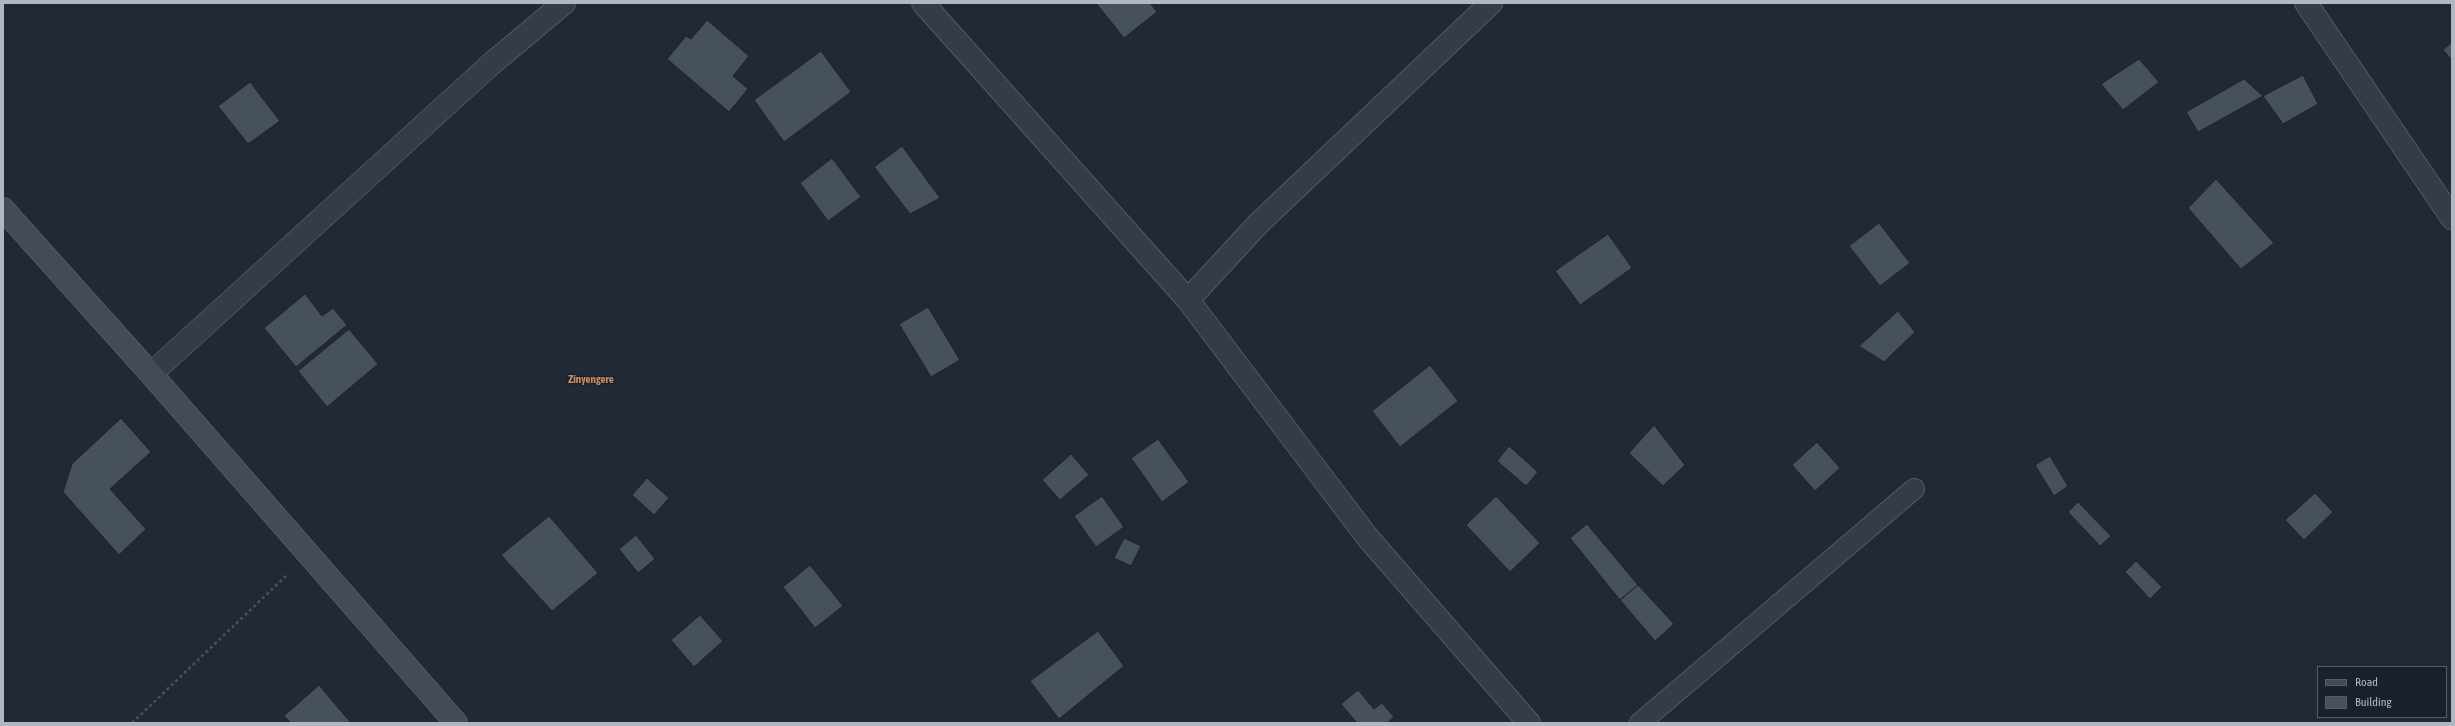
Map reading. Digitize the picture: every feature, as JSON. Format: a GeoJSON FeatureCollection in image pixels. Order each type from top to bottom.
{"type":"FeatureCollection","features":[{"type":"Feature","properties":{"kind":"street"},"geometry":{"type":"LineString","coordinates":[[151,374],[490,65],[564,3]]}},
{"type":"Feature","properties":{"kind":"street"},"geometry":{"type":"LineString","coordinates":[[923,3],[1188,300],[1368,538],[1529,723]]}},
{"type":"Feature","properties":{"kind":"street"},"geometry":{"type":"LineString","coordinates":[[1188,300],[1258,224],[1491,3]]}},
{"type":"Feature","properties":{"kind":"street"},"geometry":{"type":"LineString","coordinates":[[2306,3],[2452,218]]}},
{"type":"Feature","properties":{"kind":"street"},"geometry":{"type":"LineString","coordinates":[[3,210],[151,374],[456,723]]}},
{"type":"Feature","properties":{"kind":"lane"},"geometry":{"type":"LineString","coordinates":[[1640,723],[1914,489]]}},
{"type":"Feature","properties":{"kind":"path"},"geometry":{"type":"LineString","coordinates":[[132,723],[309,554]]}},
{"type":"Feature","properties":{"kind":"building"},"geometry":{"type":"Polygon","coordinates":[[[1096,3],[1150,3],[1157,12],[1124,38],[1096,3]]]}},
{"type":"Feature","properties":{"kind":"building"},"geometry":{"type":"Polygon","coordinates":[[[707,20],[749,56],[733,76],[748,89],[729,112],[667,59],[686,36],[691,39],[707,20]]]}},
{"type":"Feature","properties":{"kind":"building"},"geometry":{"type":"Polygon","coordinates":[[[2452,42],[2452,60],[2443,50],[2452,42]]]}},
{"type":"Feature","properties":{"kind":"building"},"geometry":{"type":"Polygon","coordinates":[[[821,51],[851,92],[784,142],[754,100],[821,51]]]}},
{"type":"Feature","properties":{"kind":"building"},"geometry":{"type":"Polygon","coordinates":[[[2139,59],[2159,82],[2123,110],[2101,84],[2139,59]]]}},
{"type":"Feature","properties":{"kind":"building"},"geometry":{"type":"Polygon","coordinates":[[[2303,75],[2318,104],[2283,124],[2263,96],[2303,75]]]}},
{"type":"Feature","properties":{"kind":"building"},"geometry":{"type":"Polygon","coordinates":[[[2244,79],[2263,96],[2198,132],[2186,112],[2244,79]]]}},
{"type":"Feature","properties":{"kind":"building"},"geometry":{"type":"Polygon","coordinates":[[[250,82],[280,121],[248,144],[218,106],[250,82]]]}},
{"type":"Feature","properties":{"kind":"building"},"geometry":{"type":"Polygon","coordinates":[[[902,146],[940,198],[910,214],[874,167],[902,146]]]}},
{"type":"Feature","properties":{"kind":"building"},"geometry":{"type":"Polygon","coordinates":[[[832,158],[861,197],[828,221],[800,183],[832,158]]]}},
{"type":"Feature","properties":{"kind":"building"},"geometry":{"type":"Polygon","coordinates":[[[2216,179],[2274,243],[2241,269],[2188,208],[2216,179]]]}},
{"type":"Feature","properties":{"kind":"building"},"geometry":{"type":"Polygon","coordinates":[[[1879,223],[1910,263],[1880,286],[1849,246],[1879,223]]]}},
{"type":"Feature","properties":{"kind":"building"},"geometry":{"type":"Polygon","coordinates":[[[1608,234],[1632,268],[1580,305],[1555,271],[1608,234]]]}},
{"type":"Feature","properties":{"kind":"building"},"geometry":{"type":"Polygon","coordinates":[[[305,294],[322,316],[333,308],[347,325],[296,367],[264,328],[305,294]]]}},
{"type":"Feature","properties":{"kind":"building"},"geometry":{"type":"Polygon","coordinates":[[[928,307],[960,360],[931,377],[899,324],[928,307]]]}},
{"type":"Feature","properties":{"kind":"building"},"geometry":{"type":"Polygon","coordinates":[[[1898,311],[1915,332],[1884,362],[1859,346],[1898,311]]]}},
{"type":"Feature","properties":{"kind":"building"},"geometry":{"type":"Polygon","coordinates":[[[349,329],[378,364],[327,407],[298,371],[349,329]]]}},
{"type":"Feature","properties":{"kind":"building"},"geometry":{"type":"Polygon","coordinates":[[[1430,365],[1458,401],[1400,447],[1372,411],[1430,365]]]}},
{"type":"Feature","properties":{"kind":"building"},"geometry":{"type":"Polygon","coordinates":[[[121,418],[151,452],[110,489],[146,529],[119,555],[63,492],[72,464],[121,418]]]}},
{"type":"Feature","properties":{"kind":"building"},"geometry":{"type":"Polygon","coordinates":[[[1654,425],[1685,465],[1663,486],[1629,453],[1654,425]]]}},
{"type":"Feature","properties":{"kind":"building"},"geometry":{"type":"Polygon","coordinates":[[[1158,439],[1189,482],[1162,502],[1131,458],[1158,439]]]}},
{"type":"Feature","properties":{"kind":"building"},"geometry":{"type":"Polygon","coordinates":[[[1817,442],[1840,468],[1815,491],[1792,465],[1817,442]]]}},
{"type":"Feature","properties":{"kind":"building"},"geometry":{"type":"Polygon","coordinates":[[[1509,446],[1538,472],[1526,486],[1497,461],[1509,446]]]}},
{"type":"Feature","properties":{"kind":"building"},"geometry":{"type":"Polygon","coordinates":[[[1071,454],[1089,475],[1060,500],[1042,480],[1071,454]]]}},
{"type":"Feature","properties":{"kind":"building"},"geometry":{"type":"Polygon","coordinates":[[[2050,456],[2068,486],[2054,496],[2035,465],[2050,456]]]}},
{"type":"Feature","properties":{"kind":"building"},"geometry":{"type":"Polygon","coordinates":[[[647,478],[669,498],[654,515],[632,495],[647,478]]]}},
{"type":"Feature","properties":{"kind":"building"},"geometry":{"type":"Polygon","coordinates":[[[2315,493],[2333,512],[2304,540],[2285,520],[2315,493]]]}},
{"type":"Feature","properties":{"kind":"building"},"geometry":{"type":"Polygon","coordinates":[[[1102,496],[1124,527],[1096,547],[1074,516],[1102,496]]]}},
{"type":"Feature","properties":{"kind":"building"},"geometry":{"type":"Polygon","coordinates":[[[1496,496],[1540,543],[1510,572],[1466,525],[1496,496]]]}},
{"type":"Feature","properties":{"kind":"building"},"geometry":{"type":"Polygon","coordinates":[[[2078,502],[2111,536],[2100,546],[2068,512],[2078,502]]]}},
{"type":"Feature","properties":{"kind":"building"},"geometry":{"type":"Polygon","coordinates":[[[549,516],[598,573],[552,611],[501,555],[549,516]]]}},
{"type":"Feature","properties":{"kind":"building"},"geometry":{"type":"Polygon","coordinates":[[[1587,524],[1638,585],[1620,600],[1570,538],[1587,524]]]}},
{"type":"Feature","properties":{"kind":"building"},"geometry":{"type":"Polygon","coordinates":[[[636,535],[655,559],[638,573],[619,549],[636,535]]]}},
{"type":"Feature","properties":{"kind":"building"},"geometry":{"type":"Polygon","coordinates":[[[1124,538],[1141,546],[1131,566],[1114,558],[1124,538]]]}},
{"type":"Feature","properties":{"kind":"building"},"geometry":{"type":"Polygon","coordinates":[[[2136,561],[2162,587],[2150,599],[2125,572],[2136,561]]]}},
{"type":"Feature","properties":{"kind":"building"},"geometry":{"type":"Polygon","coordinates":[[[810,565],[843,606],[815,628],[783,587],[810,565]]]}},
{"type":"Feature","properties":{"kind":"building"},"geometry":{"type":"Polygon","coordinates":[[[1638,585],[1674,624],[1655,641],[1620,600],[1638,585]]]}},
{"type":"Feature","properties":{"kind":"building"},"geometry":{"type":"Polygon","coordinates":[[[700,615],[723,641],[694,667],[671,640],[700,615]]]}},
{"type":"Feature","properties":{"kind":"building"},"geometry":{"type":"Polygon","coordinates":[[[1098,631],[1124,666],[1059,719],[1030,681],[1098,631]]]}},
{"type":"Feature","properties":{"kind":"building"},"geometry":{"type":"Polygon","coordinates":[[[319,685],[351,723],[291,723],[284,716],[319,685]]]}},
{"type":"Feature","properties":{"kind":"building"},"geometry":{"type":"Polygon","coordinates":[[[1358,690],[1374,709],[1382,703],[1394,717],[1387,723],[1357,723],[1341,704],[1358,690]]]}},
{"type":"Feature","properties":{"kind":"district","name":"Zinyengere"},"geometry":{"type":"Point","coordinates":[591,380]}}]}
